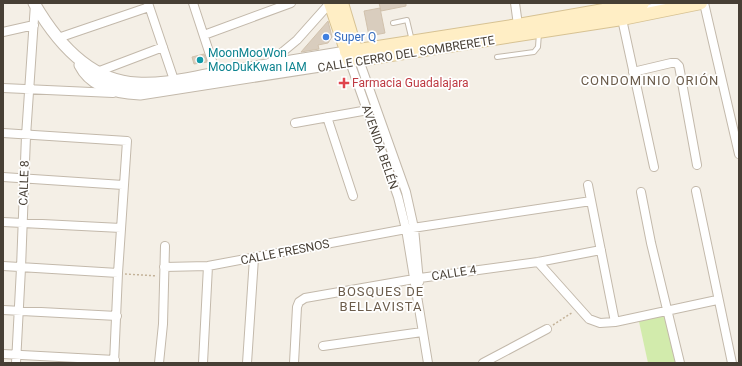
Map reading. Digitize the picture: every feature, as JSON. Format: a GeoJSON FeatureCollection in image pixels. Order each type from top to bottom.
{"type":"FeatureCollection","features":[{"type":"Feature","properties":{"kind":"main road","name":"AVENIDA BELÉN"},"geometry":{"type":"LineString","coordinates":[[330,3],[354,55]]}},
{"type":"Feature","properties":{"kind":"main road","name":"AVENIDA BELÉN"},"geometry":{"type":"LineString","coordinates":[[342,3],[354,55]]}},
{"type":"Feature","properties":{"kind":"main road","name":"CALLE CERRO DEL SOMBRERETE"},"geometry":{"type":"LineString","coordinates":[[354,55],[412,42],[518,26],[600,7],[643,3]]}},
{"type":"Feature","properties":{"kind":"main road","name":"CALLE CERRO DEL SOMBRERETE"},"geometry":{"type":"LineString","coordinates":[[354,55],[539,33],[622,19],[701,3]]}},
{"type":"Feature","properties":{"kind":"street","name":"CALLE CERRO DEL SOMBRERETE"},"geometry":{"type":"LineString","coordinates":[[35,3],[58,38],[76,58],[90,77],[106,88],[122,93],[140,94],[174,90],[354,55]]}},
{"type":"Feature","properties":{"kind":"street","name":"CALLE 8"},"geometry":{"type":"LineString","coordinates":[[16,359],[22,268],[22,223],[26,136],[35,3]]}},
{"type":"Feature","properties":{"kind":"street"},"geometry":{"type":"LineString","coordinates":[[193,3],[216,73]]}},
{"type":"Feature","properties":{"kind":"street"},"geometry":{"type":"LineString","coordinates":[[204,35],[291,3]]}},
{"type":"Feature","properties":{"kind":"street"},"geometry":{"type":"LineString","coordinates":[[267,65],[297,40],[330,3]]}},
{"type":"Feature","properties":{"kind":"street"},"geometry":{"type":"LineString","coordinates":[[515,3],[518,26]]}},
{"type":"Feature","properties":{"kind":"street"},"geometry":{"type":"LineString","coordinates":[[701,3],[739,154]]}},
{"type":"Feature","properties":{"kind":"street"},"geometry":{"type":"LineString","coordinates":[[58,38],[148,5],[174,80]]}},
{"type":"Feature","properties":{"kind":"street"},"geometry":{"type":"LineString","coordinates":[[622,19],[654,167]]}},
{"type":"Feature","properties":{"kind":"street"},"geometry":{"type":"LineString","coordinates":[[3,32],[34,25]]}},
{"type":"Feature","properties":{"kind":"street"},"geometry":{"type":"LineString","coordinates":[[97,72],[163,47]]}},
{"type":"Feature","properties":{"kind":"street","name":"CALLE CERRO DEL SOMBRERETE"},"geometry":{"type":"LineString","coordinates":[[76,58],[97,72],[122,81],[137,83],[174,80],[267,65],[354,55]]}},
{"type":"Feature","properties":{"kind":"street","name":"AVENIDA BELÉN"},"geometry":{"type":"LineString","coordinates":[[354,55],[368,110],[410,228]]}},
{"type":"Feature","properties":{"kind":"street","name":"AVENIDA BELÉN"},"geometry":{"type":"LineString","coordinates":[[354,55],[406,192],[422,332],[428,363]]}},
{"type":"Feature","properties":{"kind":"street"},"geometry":{"type":"LineString","coordinates":[[633,72],[671,63],[676,63],[679,66],[697,165]]}},
{"type":"Feature","properties":{"kind":"street"},"geometry":{"type":"LineString","coordinates":[[3,88],[122,93]]}},
{"type":"Feature","properties":{"kind":"street"},"geometry":{"type":"LineString","coordinates":[[295,123],[368,110]]}},
{"type":"Feature","properties":{"kind":"street"},"geometry":{"type":"LineString","coordinates":[[327,118],[353,196]]}},
{"type":"Feature","properties":{"kind":"street"},"geometry":{"type":"LineString","coordinates":[[3,133],[26,136],[127,141],[123,185],[114,362],[16,359],[3,354]]}},
{"type":"Feature","properties":{"kind":"street"},"geometry":{"type":"LineString","coordinates":[[3,177],[123,185]]}},
{"type":"Feature","properties":{"kind":"street"},"geometry":{"type":"LineString","coordinates":[[588,185],[615,322]]}},
{"type":"Feature","properties":{"kind":"street"},"geometry":{"type":"LineString","coordinates":[[696,191],[732,363]]}},
{"type":"Feature","properties":{"kind":"street"},"geometry":{"type":"LineString","coordinates":[[641,192],[680,363]]}},
{"type":"Feature","properties":{"kind":"street","name":"CALLE FRESNOS"},"geometry":{"type":"LineString","coordinates":[[164,267],[208,266],[410,228],[591,201]]}},
{"type":"Feature","properties":{"kind":"street"},"geometry":{"type":"LineString","coordinates":[[3,222],[121,228]]}},
{"type":"Feature","properties":{"kind":"street"},"geometry":{"type":"LineString","coordinates":[[159,363],[163,324],[163,277],[165,246]]}},
{"type":"Feature","properties":{"kind":"street","name":"CALLE 4"},"geometry":{"type":"LineString","coordinates":[[294,363],[299,302],[306,298],[417,279],[538,262],[600,250]]}},
{"type":"Feature","properties":{"kind":"street"},"geometry":{"type":"LineString","coordinates":[[248,363],[254,258]]}},
{"type":"Feature","properties":{"kind":"street"},"geometry":{"type":"LineString","coordinates":[[538,262],[589,319],[594,322],[615,322],[718,300]]}},
{"type":"Feature","properties":{"kind":"street"},"geometry":{"type":"LineString","coordinates":[[3,266],[118,273]]}},
{"type":"Feature","properties":{"kind":"street"},"geometry":{"type":"LineString","coordinates":[[203,363],[208,266]]}},
{"type":"Feature","properties":{"kind":"street"},"geometry":{"type":"LineString","coordinates":[[3,310],[117,316]]}},
{"type":"Feature","properties":{"kind":"street"},"geometry":{"type":"LineString","coordinates":[[483,363],[547,329]]}},
{"type":"Feature","properties":{"kind":"street"},"geometry":{"type":"LineString","coordinates":[[323,346],[422,332]]}},
{"type":"Feature","properties":{"kind":"lane"},"geometry":{"type":"LineString","coordinates":[[334,3],[354,55]]}},
{"type":"Feature","properties":{"kind":"lane"},"geometry":{"type":"LineString","coordinates":[[337,3],[354,55]]}},
{"type":"Feature","properties":{"kind":"lane"},"geometry":{"type":"LineString","coordinates":[[354,55],[667,3]]}},
{"type":"Feature","properties":{"kind":"lane"},"geometry":{"type":"LineString","coordinates":[[354,55],[622,16],[666,7],[676,3]]}},
{"type":"Feature","properties":{"kind":"lane"},"geometry":{"type":"LineString","coordinates":[[393,23],[407,20],[412,42]]}},
{"type":"Feature","properties":{"kind":"lane"},"geometry":{"type":"LineString","coordinates":[[497,57],[534,52],[538,47],[539,33]]}},
{"type":"Feature","properties":{"kind":"path"},"geometry":{"type":"LineString","coordinates":[[118,273],[163,277]]}},
{"type":"Feature","properties":{"kind":"path"},"geometry":{"type":"LineString","coordinates":[[547,329],[580,308]]}},
{"type":"Feature","properties":{"kind":"green space"},"geometry":{"type":"Polygon","coordinates":[[[666,310],[678,363],[648,363],[638,317],[666,310]]]}},
{"type":"Feature","properties":{"kind":"building"},"geometry":{"type":"Polygon","coordinates":[[[379,3],[406,3],[406,6],[381,11],[379,3]]]}},
{"type":"Feature","properties":{"kind":"building"},"geometry":{"type":"Polygon","coordinates":[[[380,8],[385,33],[369,36],[364,11],[380,8]]]}},
{"type":"Feature","properties":{"kind":"building"},"geometry":{"type":"Polygon","coordinates":[[[328,21],[332,37],[328,43],[318,45],[319,49],[301,52],[328,21]]]}},
{"type":"Feature","properties":{"kind":"building","name":"MoonMooWon MooDukKwan IAM"},"geometry":{"type":"Polygon","coordinates":[[[204,54],[207,62],[194,64],[192,57],[204,54]]]}},
{"type":"Feature","properties":{"kind":"place","name":"Super Q"},"geometry":{"type":"Point","coordinates":[326,37]}},
{"type":"Feature","properties":{"kind":"place","name":"MoonMooWon MooDukKwan IAM"},"geometry":{"type":"Point","coordinates":[200,60]}},
{"type":"Feature","properties":{"kind":"place","name":"Farmacia Guadalajara"},"geometry":{"type":"Point","coordinates":[344,83]}},
{"type":"Feature","properties":{"kind":"district","name":"CONDOMINIO ORIÓN"},"geometry":{"type":"Point","coordinates":[650,80]}},
{"type":"Feature","properties":{"kind":"district","name":"BOSQUES DE BELLAVISTA"},"geometry":{"type":"Point","coordinates":[381,298]}}]}
